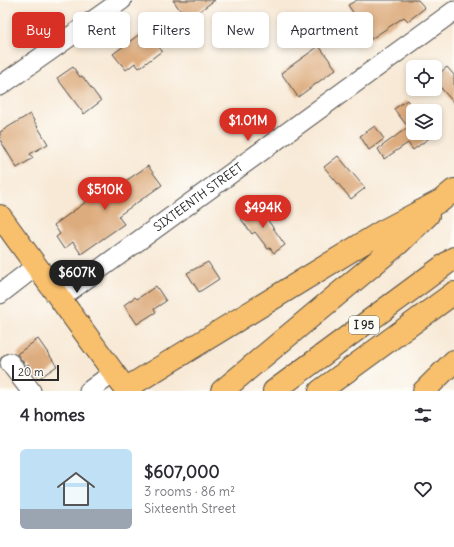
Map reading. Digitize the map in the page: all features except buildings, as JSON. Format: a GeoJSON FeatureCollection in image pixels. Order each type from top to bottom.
{"type":"FeatureCollection","features":[{"type":"Feature","properties":{"kind":"main road"},"geometry":{"type":"LineString","coordinates":[[0,216],[122,384],[383,231],[448,195]]}},
{"type":"Feature","properties":{"kind":"main road"},"geometry":{"type":"LineString","coordinates":[[222,391],[398,244],[448,195]]}},
{"type":"Feature","properties":{"kind":"main road","name":"I 95"},"geometry":{"type":"LineString","coordinates":[[274,391],[454,258]]}},
{"type":"Feature","properties":{"kind":"main road","name":"I 95"},"geometry":{"type":"LineString","coordinates":[[320,391],[454,293]]}},
{"type":"Feature","properties":{"kind":"main road"},"geometry":{"type":"LineString","coordinates":[[424,391],[454,361]]}},
{"type":"Feature","properties":{"kind":"street"},"geometry":{"type":"LineString","coordinates":[[0,86],[122,0]]}},
{"type":"Feature","properties":{"kind":"street","name":"SIXTEENTH STREET"},"geometry":{"type":"LineString","coordinates":[[60,298],[454,11]]}},
{"type":"Feature","properties":{"kind":"street"},"geometry":{"type":"LineString","coordinates":[[0,294],[36,266]]}},
{"type":"Feature","properties":{"kind":"street"},"geometry":{"type":"LineString","coordinates":[[10,363],[31,391]]}},
{"type":"Feature","properties":{"kind":"street"},"geometry":{"type":"LineString","coordinates":[[89,391],[122,384]]}}]}
